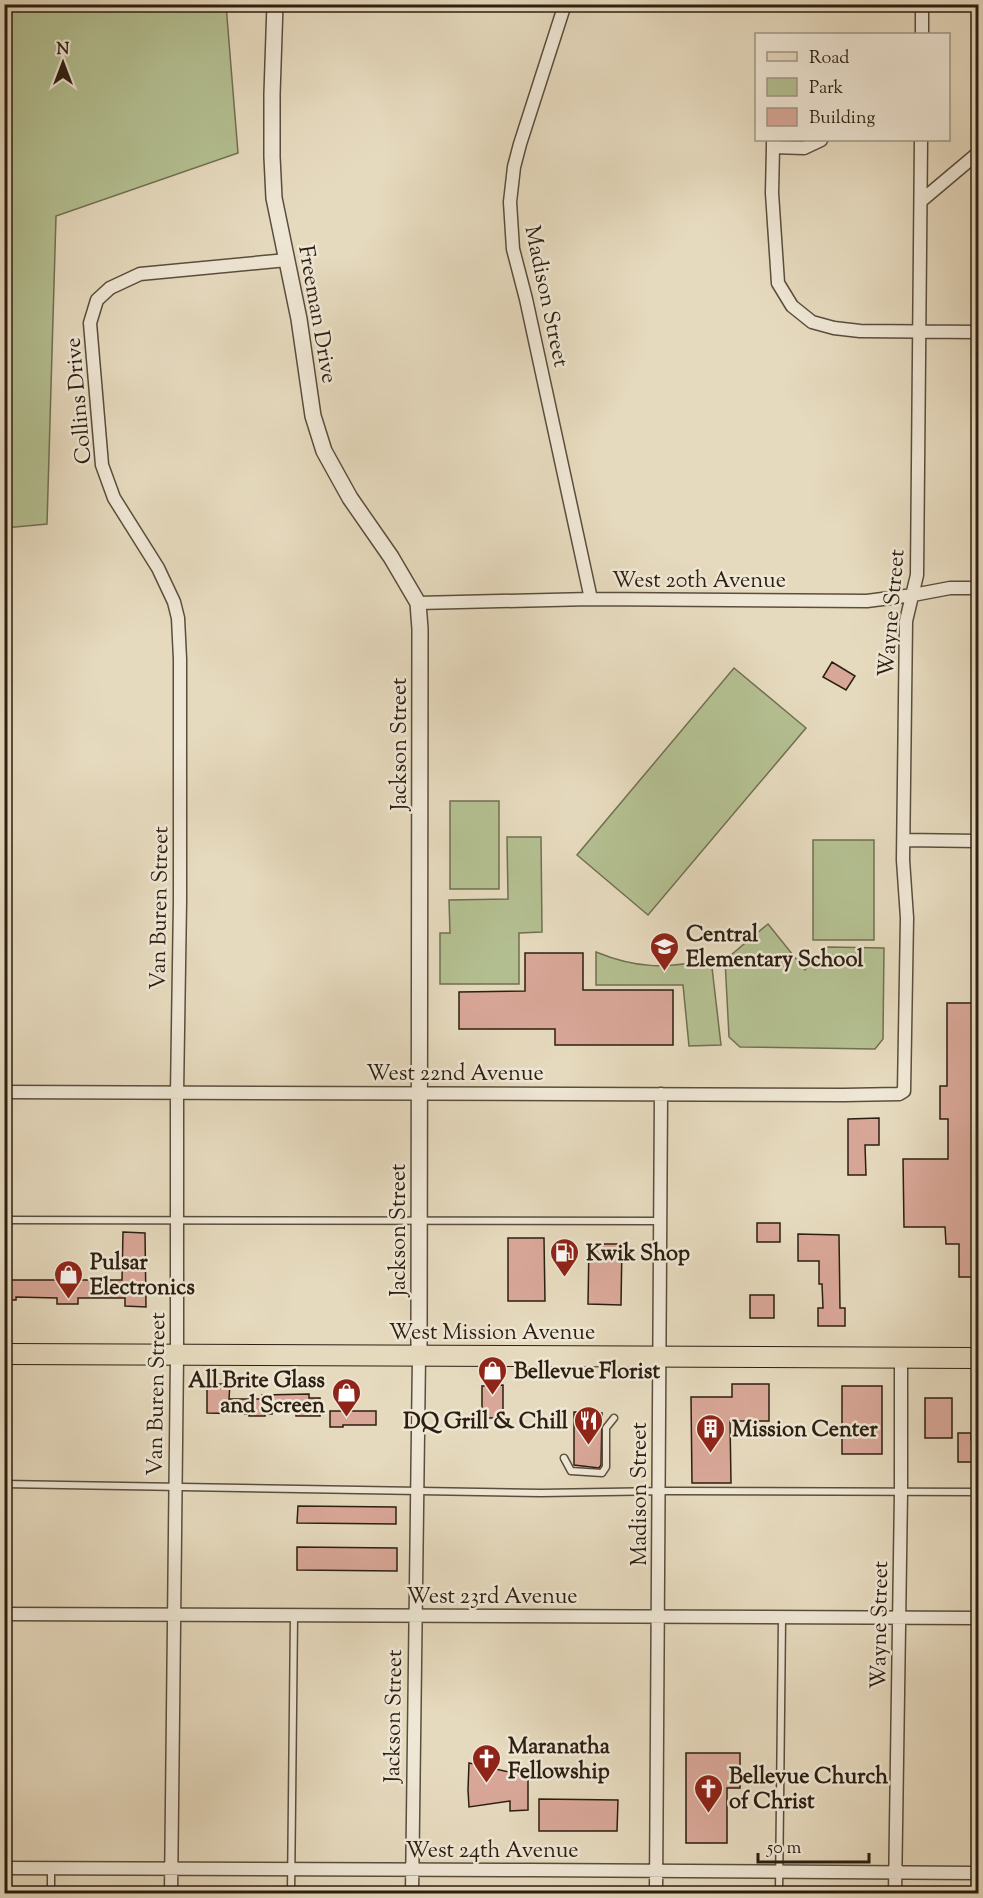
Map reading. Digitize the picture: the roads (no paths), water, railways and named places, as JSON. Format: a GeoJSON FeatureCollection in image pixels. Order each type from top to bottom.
{"type":"FeatureCollection","features":[{"type":"Feature","properties":{"kind":"main road","name":"West Mission Avenue"},"geometry":{"type":"LineString","coordinates":[[4,1353],[978,1358]]}},
{"type":"Feature","properties":{"kind":"street","name":"Freeman Drive"},"geometry":{"type":"LineString","coordinates":[[276,4],[272,94],[274,198],[299,319],[312,416],[324,451],[350,498],[391,557],[418,603]]}},
{"type":"Feature","properties":{"kind":"street","name":"Madison Street"},"geometry":{"type":"LineString","coordinates":[[565,4],[520,144],[514,167],[510,202],[513,249],[526,299],[591,599]]}},
{"type":"Feature","properties":{"kind":"street"},"geometry":{"type":"LineString","coordinates":[[922,4],[922,33]]}},
{"type":"Feature","properties":{"kind":"street"},"geometry":{"type":"LineString","coordinates":[[819,141],[804,148],[773,143],[772,193],[778,283],[792,306],[813,322],[834,328],[860,331],[978,332]]}},
{"type":"Feature","properties":{"kind":"street","name":"Wayne Street"},"geometry":{"type":"LineString","coordinates":[[904,1091],[907,918],[904,840],[906,621],[917,575],[921,141]]}},
{"type":"Feature","properties":{"kind":"street"},"geometry":{"type":"LineString","coordinates":[[921,201],[978,153]]}},
{"type":"Feature","properties":{"kind":"street","name":"Collins Drive"},"geometry":{"type":"LineString","coordinates":[[180,714],[178,618],[174,602],[158,568],[114,498],[102,465],[90,323],[97,300],[110,288],[140,274],[287,260]]}},
{"type":"Feature","properties":{"kind":"street","name":"West 20th Avenue"},"geometry":{"type":"LineString","coordinates":[[418,603],[591,599],[867,601],[913,596],[950,588],[978,588]]}},
{"type":"Feature","properties":{"kind":"street","name":"Jackson Street"},"geometry":{"type":"LineString","coordinates":[[412,1893],[419,1355],[420,629],[418,603]]}},
{"type":"Feature","properties":{"kind":"street","name":"Van Buren Street"},"geometry":{"type":"LineString","coordinates":[[171,1893],[177,1354],[180,714]]}},
{"type":"Feature","properties":{"kind":"street"},"geometry":{"type":"LineString","coordinates":[[904,840],[978,841]]}},
{"type":"Feature","properties":{"kind":"street","name":"West 22nd Avenue"},"geometry":{"type":"LineString","coordinates":[[4,1092],[899,1094],[904,1091]]}},
{"type":"Feature","properties":{"kind":"street","name":"Madison Street"},"geometry":{"type":"LineString","coordinates":[[656,1893],[661,1094]]}},
{"type":"Feature","properties":{"kind":"street","name":"Wayne Street"},"geometry":{"type":"LineString","coordinates":[[895,1893],[901,1358]]}},
{"type":"Feature","properties":{"kind":"street","name":"West 23rd Avenue"},"geometry":{"type":"LineString","coordinates":[[4,1614],[978,1618]]}},
{"type":"Feature","properties":{"kind":"street","name":"West 24th Avenue"},"geometry":{"type":"LineString","coordinates":[[4,1868],[978,1873]]}},
{"type":"Feature","properties":{"kind":"lane"},"geometry":{"type":"LineString","coordinates":[[4,1220],[660,1221]]}},
{"type":"Feature","properties":{"kind":"lane"},"geometry":{"type":"LineString","coordinates":[[564,1458],[571,1472],[602,1473],[606,1467],[606,1428],[615,1418]]}},
{"type":"Feature","properties":{"kind":"lane"},"geometry":{"type":"LineString","coordinates":[[4,1484],[541,1493],[978,1492]]}},
{"type":"Feature","properties":{"kind":"lane"},"geometry":{"type":"LineString","coordinates":[[291,1893],[294,1615]]}},
{"type":"Feature","properties":{"kind":"lane"},"geometry":{"type":"LineString","coordinates":[[778,1893],[782,1617]]}},
{"type":"Feature","properties":{"kind":"lane"},"geometry":{"type":"LineString","coordinates":[[51,1868],[51,1893]]}},
{"type":"Feature","properties":{"kind":"place","name":"Central Elementary School"},"geometry":{"type":"Point","coordinates":[665,972]}},
{"type":"Feature","properties":{"kind":"place","name":"Kwik Shop"},"geometry":{"type":"Point","coordinates":[565,1278]}},
{"type":"Feature","properties":{"kind":"place","name":"Pulsar Electronics"},"geometry":{"type":"Point","coordinates":[69,1300]}},
{"type":"Feature","properties":{"kind":"place","name":"Bellevue Florist"},"geometry":{"type":"Point","coordinates":[493,1396]}},
{"type":"Feature","properties":{"kind":"place","name":"All Brite Glass and Screen"},"geometry":{"type":"Point","coordinates":[346,1418]}},
{"type":"Feature","properties":{"kind":"place","name":"DQ Grill & Chill"},"geometry":{"type":"Point","coordinates":[589,1446]}},
{"type":"Feature","properties":{"kind":"place","name":"Mission Center"},"geometry":{"type":"Point","coordinates":[711,1454]}},
{"type":"Feature","properties":{"kind":"place","name":"Maranatha Fellowship"},"geometry":{"type":"Point","coordinates":[487,1784]}},
{"type":"Feature","properties":{"kind":"place","name":"Bellevue Church of Christ"},"geometry":{"type":"Point","coordinates":[708,1814]}}]}
